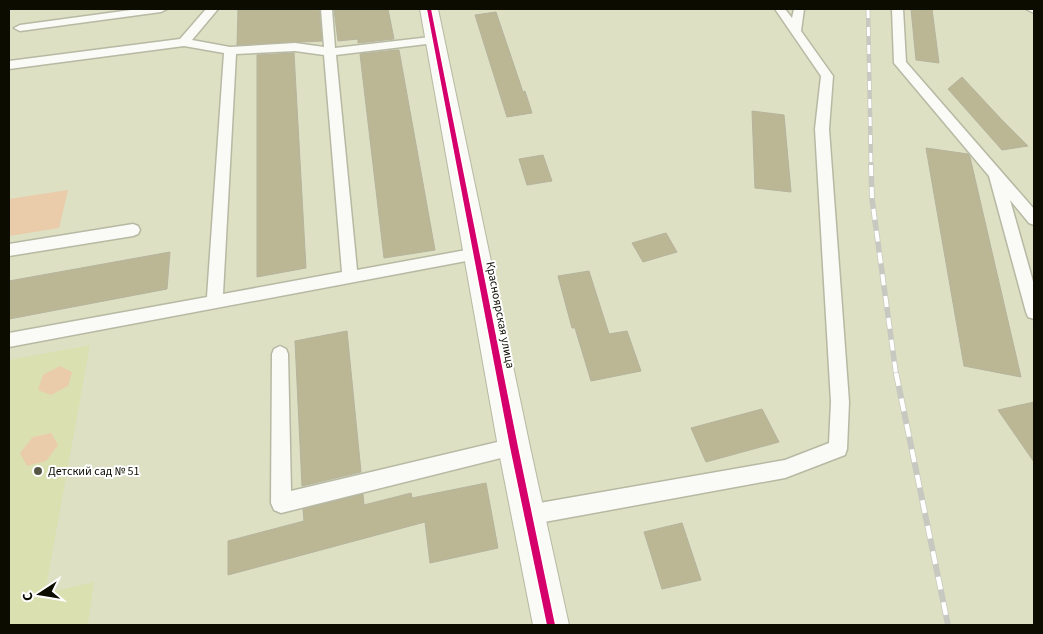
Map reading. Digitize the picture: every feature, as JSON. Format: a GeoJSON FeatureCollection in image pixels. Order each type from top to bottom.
{"type":"FeatureCollection","features":[{"type":"Feature","properties":{"kind":"street","name":"Красноярская улица"},"geometry":{"type":"LineString","coordinates":[[429,9],[514,447],[551,625]]}},
{"type":"Feature","properties":{"kind":"lane"},"geometry":{"type":"LineString","coordinates":[[20,28],[161,9]]}},
{"type":"Feature","properties":{"kind":"lane"},"geometry":{"type":"LineString","coordinates":[[184,42],[212,9]]}},
{"type":"Feature","properties":{"kind":"lane"},"geometry":{"type":"LineString","coordinates":[[326,9],[350,277]]}},
{"type":"Feature","properties":{"kind":"lane"},"geometry":{"type":"LineString","coordinates":[[528,515],[785,469],[838,449],[840,402],[822,128],[827,76],[780,9]]}},
{"type":"Feature","properties":{"kind":"lane"},"geometry":{"type":"LineString","coordinates":[[794,31],[799,9]]}},
{"type":"Feature","properties":{"kind":"lane"},"geometry":{"type":"LineString","coordinates":[[898,9],[900,63],[1034,219]]}},
{"type":"Feature","properties":{"kind":"lane"},"geometry":{"type":"LineString","coordinates":[[9,65],[184,42],[230,51],[295,47],[330,52],[435,39]]}},
{"type":"Feature","properties":{"kind":"lane"},"geometry":{"type":"LineString","coordinates":[[215,302],[230,51]]}},
{"type":"Feature","properties":{"kind":"lane"},"geometry":{"type":"LineString","coordinates":[[994,171],[1034,312]]}},
{"type":"Feature","properties":{"kind":"lane"},"geometry":{"type":"LineString","coordinates":[[9,250],[133,230]]}},
{"type":"Feature","properties":{"kind":"lane"},"geometry":{"type":"LineString","coordinates":[[9,340],[477,254]]}},
{"type":"Feature","properties":{"kind":"lane"},"geometry":{"type":"LineString","coordinates":[[280,354],[281,502],[514,447]]}},
{"type":"Feature","properties":{"kind":"shaded area"},"geometry":{"type":"Polygon","coordinates":[[[68,190],[59,228],[9,236],[9,199],[68,190]]]}},
{"type":"Feature","properties":{"kind":"shaded area","name":"Детский сад № 51"},"geometry":{"type":"Polygon","coordinates":[[[90,345],[45,593],[94,582],[88,625],[9,625],[9,360],[90,345]]]}},
{"type":"Feature","properties":{"kind":"shaded area"},"geometry":{"type":"Polygon","coordinates":[[[60,366],[72,372],[68,386],[51,395],[38,390],[43,375],[60,366]]]}},
{"type":"Feature","properties":{"kind":"shaded area"},"geometry":{"type":"Polygon","coordinates":[[[51,433],[58,445],[46,461],[27,466],[20,453],[33,437],[51,433]]]}},
{"type":"Feature","properties":{"kind":"building"},"geometry":{"type":"Polygon","coordinates":[[[238,9],[319,9],[322,41],[237,45],[238,9]]]}},
{"type":"Feature","properties":{"kind":"building"},"geometry":{"type":"Polygon","coordinates":[[[334,9],[388,9],[394,39],[358,43],[358,39],[338,41],[334,9]]]}},
{"type":"Feature","properties":{"kind":"building"},"geometry":{"type":"Polygon","coordinates":[[[911,9],[932,9],[939,63],[916,60],[911,9]]]}},
{"type":"Feature","properties":{"kind":"building"},"geometry":{"type":"Polygon","coordinates":[[[496,12],[532,113],[507,117],[475,15],[496,12]]]}},
{"type":"Feature","properties":{"kind":"building"},"geometry":{"type":"Polygon","coordinates":[[[399,50],[435,250],[384,258],[360,54],[399,50]]]}},
{"type":"Feature","properties":{"kind":"building"},"geometry":{"type":"Polygon","coordinates":[[[294,53],[306,268],[257,277],[257,55],[294,53]]]}},
{"type":"Feature","properties":{"kind":"building"},"geometry":{"type":"Polygon","coordinates":[[[962,77],[1028,146],[1002,150],[948,89],[962,77]]]}},
{"type":"Feature","properties":{"kind":"building"},"geometry":{"type":"Polygon","coordinates":[[[752,111],[784,115],[791,192],[755,188],[752,111]]]}},
{"type":"Feature","properties":{"kind":"building"},"geometry":{"type":"Polygon","coordinates":[[[926,148],[968,154],[970,157],[1021,377],[964,366],[926,148]]]}},
{"type":"Feature","properties":{"kind":"building"},"geometry":{"type":"Polygon","coordinates":[[[543,155],[552,181],[527,185],[519,159],[543,155]]]}},
{"type":"Feature","properties":{"kind":"building"},"geometry":{"type":"Polygon","coordinates":[[[666,233],[677,252],[643,262],[632,243],[666,233]]]}},
{"type":"Feature","properties":{"kind":"building"},"geometry":{"type":"Polygon","coordinates":[[[170,252],[167,289],[9,319],[9,281],[170,252]]]}},
{"type":"Feature","properties":{"kind":"building"},"geometry":{"type":"Polygon","coordinates":[[[589,271],[609,334],[627,331],[641,371],[591,381],[575,328],[572,328],[558,276],[589,271]]]}},
{"type":"Feature","properties":{"kind":"building"},"geometry":{"type":"Polygon","coordinates":[[[347,331],[361,472],[302,486],[295,341],[347,331]]]}},
{"type":"Feature","properties":{"kind":"building"},"geometry":{"type":"Polygon","coordinates":[[[1034,402],[1034,462],[998,410],[1034,402]]]}},
{"type":"Feature","properties":{"kind":"building"},"geometry":{"type":"Polygon","coordinates":[[[762,409],[779,442],[706,462],[691,428],[762,409]]]}},
{"type":"Feature","properties":{"kind":"building"},"geometry":{"type":"Polygon","coordinates":[[[486,483],[498,548],[430,563],[425,522],[228,575],[228,541],[304,521],[303,509],[363,494],[364,505],[411,493],[412,498],[486,483]]]}},
{"type":"Feature","properties":{"kind":"building"},"geometry":{"type":"Polygon","coordinates":[[[682,523],[701,580],[662,589],[644,532],[682,523]]]}},
{"type":"Feature","properties":{"kind":"railway"},"geometry":{"type":"LineString","coordinates":[[868,9],[871,166]]}},
{"type":"Feature","properties":{"kind":"railway"},"geometry":{"type":"LineString","coordinates":[[871,165],[872,199],[896,374]]}},
{"type":"Feature","properties":{"kind":"railway"},"geometry":{"type":"LineString","coordinates":[[896,373],[948,625]]}},
{"type":"Feature","properties":{"kind":"cycle path"},"geometry":{"type":"LineString","coordinates":[[429,9],[514,447],[551,625]]}},
{"type":"Feature","properties":{"kind":"place","name":"Детский сад № 51"},"geometry":{"type":"Point","coordinates":[38,471]}}]}
